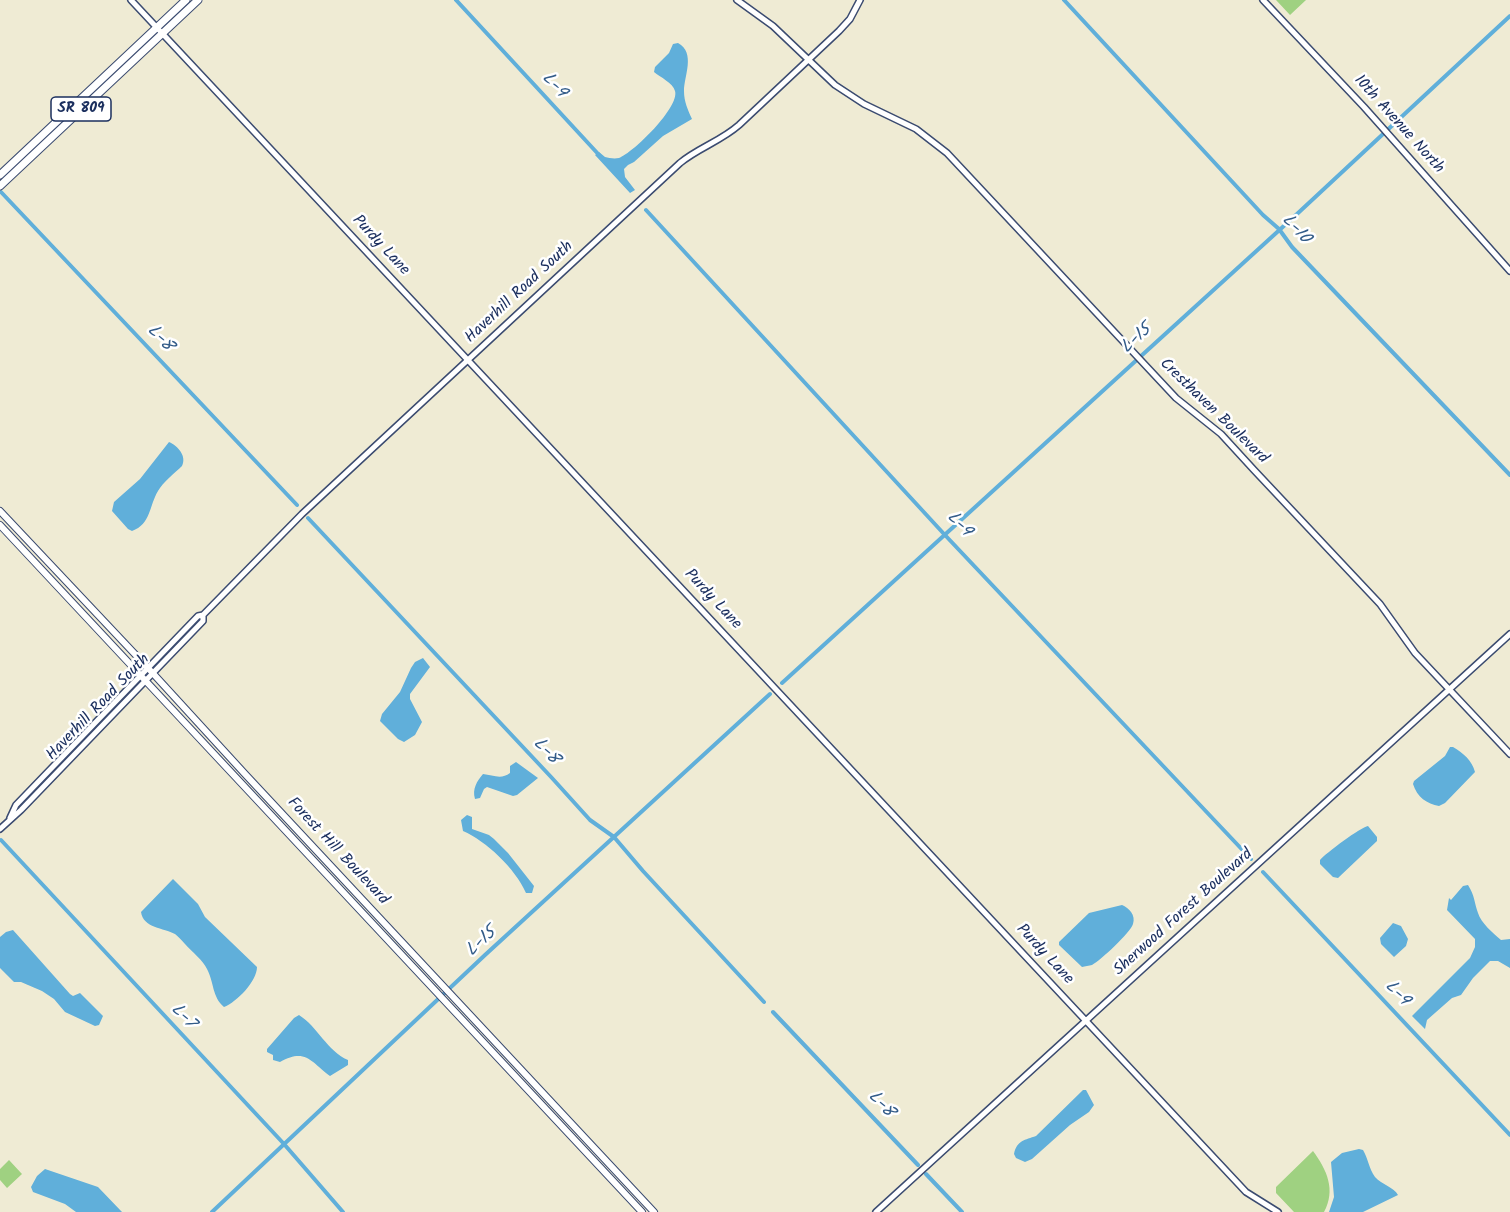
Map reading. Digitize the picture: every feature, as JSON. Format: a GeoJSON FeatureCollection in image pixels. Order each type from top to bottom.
{"type":"FeatureCollection","features":[{"type":"Feature","properties":{"kind":"main road","name":"SR 809"},"geometry":{"type":"LineString","coordinates":[[0,186],[160,30],[186,0]]}},
{"type":"Feature","properties":{"kind":"main road","name":"SR 809"},"geometry":{"type":"LineString","coordinates":[[0,175],[110,71],[198,0]]}},
{"type":"Feature","properties":{"kind":"main road"},"geometry":{"type":"LineString","coordinates":[[82,108],[84,100],[104,81],[110,71]]}},
{"type":"Feature","properties":{"kind":"main road"},"geometry":{"type":"LineString","coordinates":[[42,146],[46,138],[73,111],[74,105]]}},
{"type":"Feature","properties":{"kind":"main road","name":"Forest Hill Boulevard"},"geometry":{"type":"LineString","coordinates":[[0,511],[654,1212]]}},
{"type":"Feature","properties":{"kind":"main road","name":"Forest Hill Boulevard"},"geometry":{"type":"LineString","coordinates":[[0,525],[642,1212]]}},
{"type":"Feature","properties":{"kind":"main road"},"geometry":{"type":"LineString","coordinates":[[35,563],[44,569],[56,572]]}},
{"type":"Feature","properties":{"kind":"main road"},"geometry":{"type":"LineString","coordinates":[[49,578],[57,579],[71,587]]}},
{"type":"Feature","properties":{"kind":"street","name":"Purdy Lane"},"geometry":{"type":"LineString","coordinates":[[131,0],[1246,1192],[1278,1212]]}},
{"type":"Feature","properties":{"kind":"street","name":"Cresthaven Boulevard"},"geometry":{"type":"LineString","coordinates":[[737,0],[773,26],[825,77],[846,93],[904,122],[942,149],[1176,398],[1221,434],[1380,604],[1408,645],[1510,754]]}},
{"type":"Feature","properties":{"kind":"street","name":"Haverhill Road South"},"geometry":{"type":"LineString","coordinates":[[0,828],[10,818],[16,805],[150,670],[203,621],[203,615],[302,514],[680,163],[696,151],[733,131],[844,26],[860,0]]}},
{"type":"Feature","properties":{"kind":"street","name":"10th Avenue North"},"geometry":{"type":"LineString","coordinates":[[1263,0],[1381,126],[1510,271]]}},
{"type":"Feature","properties":{"kind":"street","name":"Sherwood Forest Boulevard"},"geometry":{"type":"LineString","coordinates":[[876,1212],[1510,634]]}},
{"type":"Feature","properties":{"kind":"green space"},"geometry":{"type":"Polygon","coordinates":[[[1276,0],[1306,0],[1290,15],[1276,0]]]}},
{"type":"Feature","properties":{"kind":"green space"},"geometry":{"type":"Polygon","coordinates":[[[1313,1151],[1328,1180],[1328,1204],[1324,1212],[1294,1212],[1276,1193],[1276,1187],[1313,1151]]]}},
{"type":"Feature","properties":{"kind":"green space"},"geometry":{"type":"Polygon","coordinates":[[[9,1160],[22,1174],[7,1188],[0,1180],[0,1169],[9,1160]]]}},
{"type":"Feature","properties":{"kind":"water"},"geometry":{"type":"Polygon","coordinates":[[[678,43],[687,53],[688,65],[684,95],[692,119],[663,136],[624,169],[625,177],[635,190],[630,193],[595,155],[599,152],[605,157],[619,158],[644,139],[663,118],[675,98],[675,91],[669,83],[654,72],[655,67],[669,53],[673,44],[678,43]]]}},
{"type":"Feature","properties":{"kind":"water"},"geometry":{"type":"Polygon","coordinates":[[[169,442],[181,452],[182,466],[160,488],[143,524],[132,531],[112,511],[114,502],[140,479],[169,442]]]}},
{"type":"Feature","properties":{"kind":"water"},"geometry":{"type":"Polygon","coordinates":[[[423,658],[430,667],[410,694],[410,699],[422,722],[415,735],[404,742],[380,721],[382,714],[400,692],[415,662],[423,658]]]}},
{"type":"Feature","properties":{"kind":"water"},"geometry":{"type":"Polygon","coordinates":[[[1450,747],[1467,757],[1475,772],[1445,803],[1439,806],[1427,802],[1420,796],[1413,784],[1445,756],[1450,747]]]}},
{"type":"Feature","properties":{"kind":"water"},"geometry":{"type":"Polygon","coordinates":[[[516,762],[538,778],[517,795],[513,796],[487,787],[480,798],[475,799],[476,785],[483,774],[500,777],[507,775],[510,773],[510,766],[516,762]]]}},
{"type":"Feature","properties":{"kind":"water"},"geometry":{"type":"Polygon","coordinates":[[[467,815],[472,817],[472,829],[489,835],[508,853],[534,886],[532,893],[526,893],[515,874],[499,856],[481,841],[463,831],[461,820],[467,815]]]}},
{"type":"Feature","properties":{"kind":"water"},"geometry":{"type":"Polygon","coordinates":[[[1368,826],[1377,837],[1377,841],[1338,878],[1333,877],[1320,864],[1320,860],[1368,826]]]}},
{"type":"Feature","properties":{"kind":"water"},"geometry":{"type":"Polygon","coordinates":[[[173,879],[198,904],[205,917],[257,967],[254,978],[245,990],[235,1001],[224,1007],[217,999],[209,974],[200,959],[175,934],[150,924],[141,912],[173,879]]]}},
{"type":"Feature","properties":{"kind":"water"},"geometry":{"type":"Polygon","coordinates":[[[1468,885],[1484,924],[1501,940],[1510,939],[1510,968],[1498,961],[1490,961],[1473,978],[1461,995],[1452,998],[1427,1020],[1425,1029],[1412,1016],[1470,958],[1475,947],[1475,939],[1447,910],[1449,898],[1451,900],[1463,886],[1468,885]]]}},
{"type":"Feature","properties":{"kind":"water"},"geometry":{"type":"Polygon","coordinates":[[[1122,905],[1131,912],[1134,918],[1133,924],[1115,946],[1092,965],[1082,967],[1059,945],[1059,942],[1089,913],[1122,905]]]}},
{"type":"Feature","properties":{"kind":"water"},"geometry":{"type":"Polygon","coordinates":[[[1393,923],[1401,926],[1408,939],[1406,946],[1394,957],[1381,944],[1380,938],[1393,923]]]}},
{"type":"Feature","properties":{"kind":"water"},"geometry":{"type":"Polygon","coordinates":[[[13,930],[70,994],[73,996],[80,993],[103,1016],[99,1025],[95,1026],[65,1012],[54,999],[21,982],[14,982],[0,968],[0,937],[13,930]]]}},
{"type":"Feature","properties":{"kind":"water"},"geometry":{"type":"Polygon","coordinates":[[[299,1015],[334,1051],[348,1060],[348,1065],[330,1076],[308,1058],[302,1056],[280,1062],[273,1060],[273,1055],[267,1052],[267,1049],[299,1015]]]}},
{"type":"Feature","properties":{"kind":"water"},"geometry":{"type":"Polygon","coordinates":[[[1083,1090],[1086,1090],[1094,1105],[1089,1112],[1070,1125],[1032,1159],[1025,1162],[1016,1158],[1015,1149],[1019,1143],[1036,1136],[1083,1090]]]}},
{"type":"Feature","properties":{"kind":"water"},"geometry":{"type":"Polygon","coordinates":[[[1363,1150],[1375,1177],[1398,1195],[1363,1212],[1329,1212],[1334,1197],[1331,1162],[1342,1153],[1363,1150]]]}},
{"type":"Feature","properties":{"kind":"water"},"geometry":{"type":"Polygon","coordinates":[[[45,1169],[98,1187],[122,1212],[76,1212],[65,1204],[33,1192],[31,1187],[37,1176],[45,1169]]]}},
{"type":"Feature","properties":{"kind":"waterway","name":"L-9"},"geometry":{"type":"LineString","coordinates":[[456,0],[600,156]]}},
{"type":"Feature","properties":{"kind":"waterway","name":"L-10"},"geometry":{"type":"LineString","coordinates":[[1064,0],[1263,215],[1279,229],[1292,247],[1510,475]]}},
{"type":"Feature","properties":{"kind":"waterway","name":"L-15"},"geometry":{"type":"LineString","coordinates":[[782,683],[1297,214],[1510,16]]}},
{"type":"Feature","properties":{"kind":"waterway","name":"L-8"},"geometry":{"type":"LineString","coordinates":[[1,192],[297,505]]}},
{"type":"Feature","properties":{"kind":"waterway","name":"L-9"},"geometry":{"type":"LineString","coordinates":[[646,210],[944,534],[1251,859]]}},
{"type":"Feature","properties":{"kind":"waterway","name":"L-8"},"geometry":{"type":"LineString","coordinates":[[308,518],[590,820],[614,837],[764,1002]]}},
{"type":"Feature","properties":{"kind":"waterway","name":"L-15"},"geometry":{"type":"LineString","coordinates":[[212,1212],[485,955],[770,694]]}},
{"type":"Feature","properties":{"kind":"waterway","name":"L-7"},"geometry":{"type":"LineString","coordinates":[[1,840],[284,1144],[343,1212]]}},
{"type":"Feature","properties":{"kind":"waterway","name":"L-9"},"geometry":{"type":"LineString","coordinates":[[1263,872],[1510,1135]]}},
{"type":"Feature","properties":{"kind":"waterway","name":"L-8"},"geometry":{"type":"LineString","coordinates":[[773,1012],[918,1165]]}},
{"type":"Feature","properties":{"kind":"waterway","name":"L-8"},"geometry":{"type":"LineString","coordinates":[[926,1174],[962,1212]]}}]}
